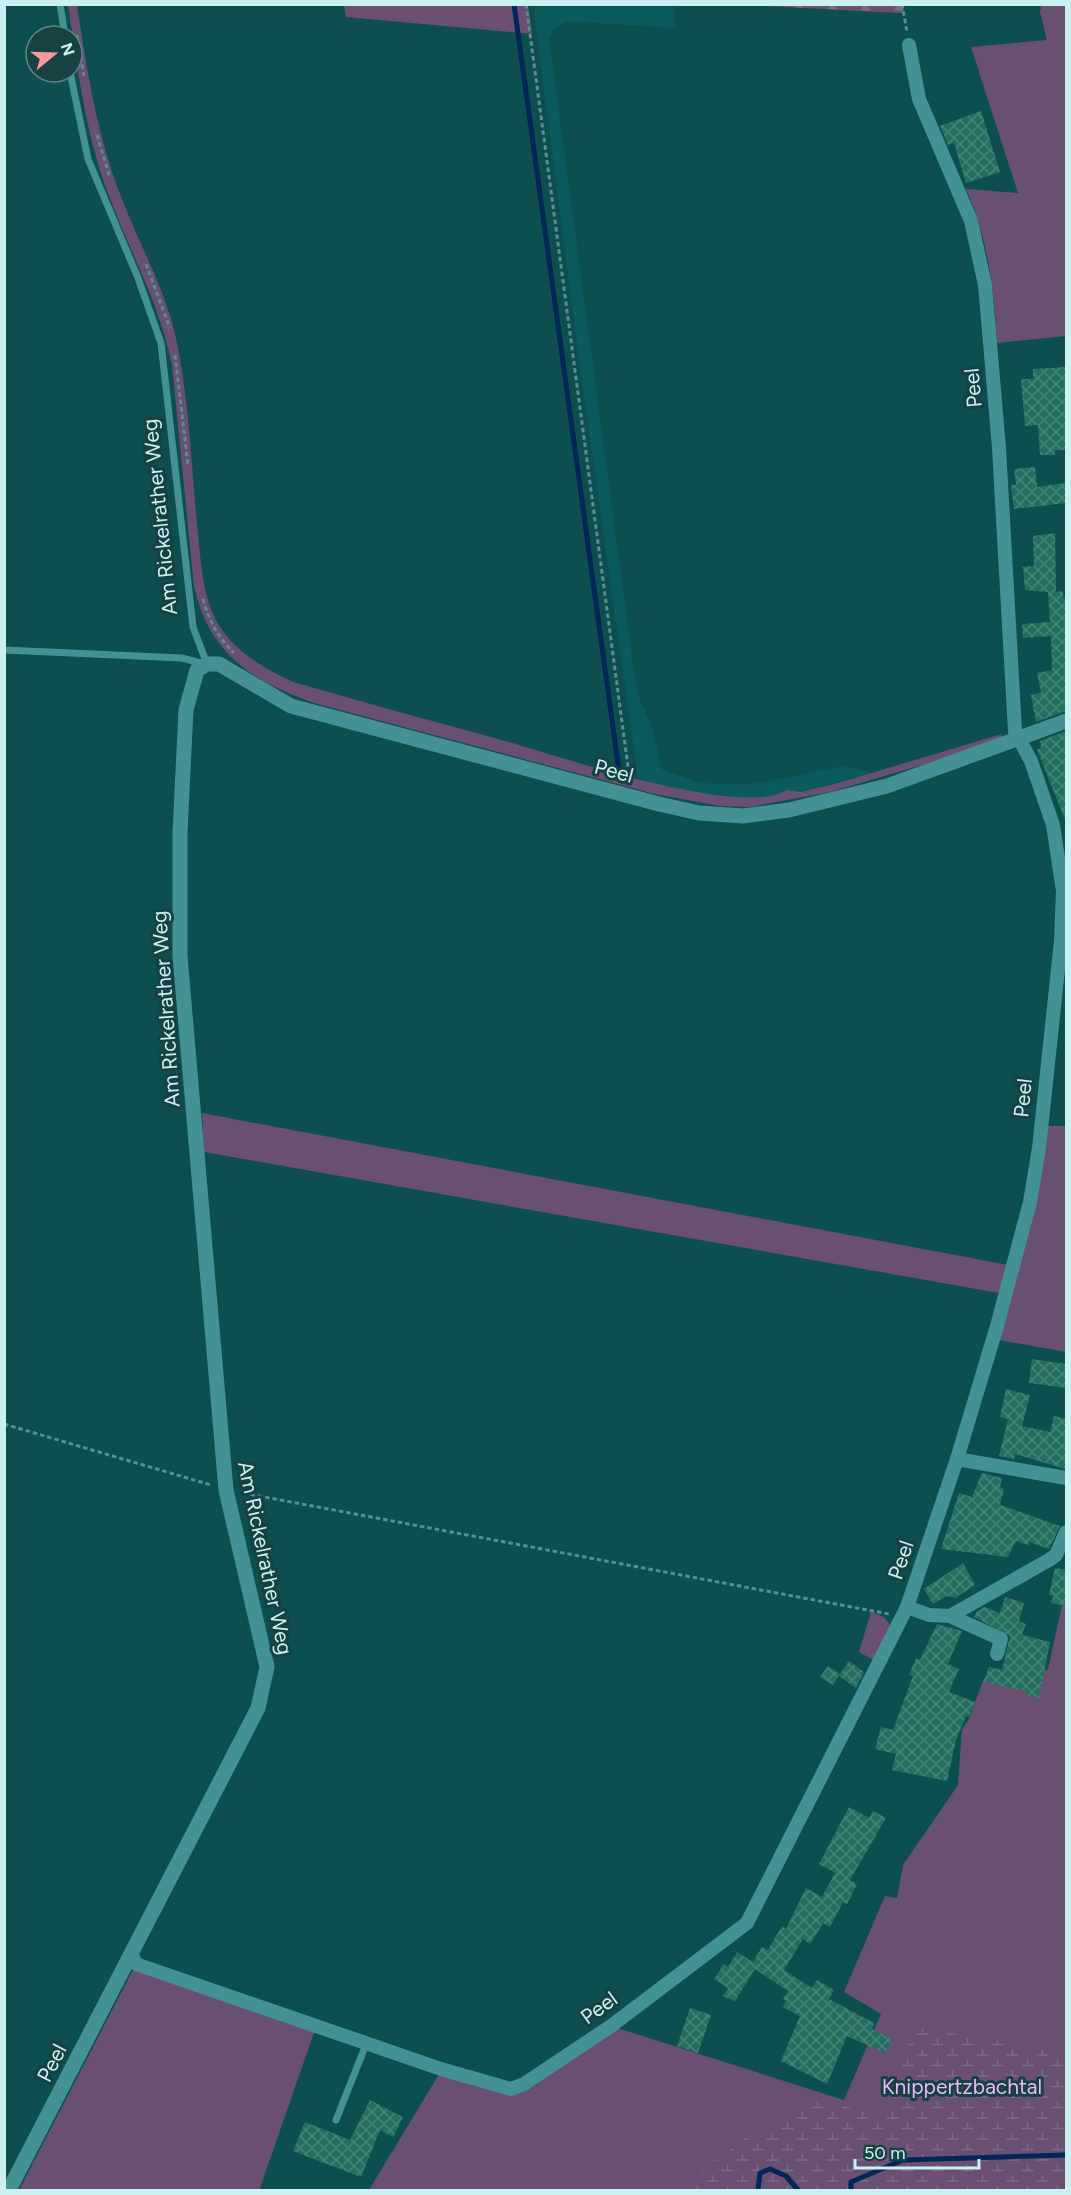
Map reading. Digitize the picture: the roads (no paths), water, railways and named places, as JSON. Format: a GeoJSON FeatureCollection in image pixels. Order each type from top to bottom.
{"type":"FeatureCollection","features":[{"type":"Feature","properties":{"kind":"street","name":"Peel"},"geometry":{"type":"LineString","coordinates":[[132,1955],[136,1964],[441,2069],[511,2089],[524,2084],[612,2026],[747,1923],[904,1612],[957,1458],[997,1326],[1030,1202],[1039,1148],[1061,942],[1063,891],[1058,847],[1031,761],[1015,731],[999,448],[985,285],[971,221],[918,99],[909,45]]}},
{"type":"Feature","properties":{"kind":"street","name":"Peel"},"geometry":{"type":"LineString","coordinates":[[207,664],[223,665],[291,706],[634,788],[699,813],[743,816],[789,810],[887,786],[1066,722]]}},
{"type":"Feature","properties":{"kind":"street","name":"Am Rickelrather Weg"},"geometry":{"type":"LineString","coordinates":[[141,1936],[258,1708],[267,1668],[262,1637],[226,1490],[180,956],[180,832],[186,710],[194,676],[207,664]]}},
{"type":"Feature","properties":{"kind":"street"},"geometry":{"type":"LineString","coordinates":[[957,1458],[1066,1478]]}},
{"type":"Feature","properties":{"kind":"street"},"geometry":{"type":"LineString","coordinates":[[950,1616],[1049,1560],[1056,1554],[1066,1532]]}},
{"type":"Feature","properties":{"kind":"street","name":"Peel"},"geometry":{"type":"LineString","coordinates":[[904,1612],[950,1616],[1001,1639],[997,1654]]}},
{"type":"Feature","properties":{"kind":"street","name":"Peel"},"geometry":{"type":"LineString","coordinates":[[9,2190],[141,1936]]}},
{"type":"Feature","properties":{"kind":"lane"},"geometry":{"type":"LineString","coordinates":[[60,4],[63,24]]}},
{"type":"Feature","properties":{"kind":"lane","name":"Am Rickelrather Weg"},"geometry":{"type":"LineString","coordinates":[[72,84],[88,159],[138,278],[161,343],[193,627],[207,664]]}},
{"type":"Feature","properties":{"kind":"lane"},"geometry":{"type":"LineString","coordinates":[[4,650],[182,658],[207,664]]}},
{"type":"Feature","properties":{"kind":"lane"},"geometry":{"type":"LineString","coordinates":[[336,2121],[367,2042]]}},
{"type":"Feature","properties":{"kind":"waterway"},"geometry":{"type":"LineString","coordinates":[[514,4],[619,771]]}},
{"type":"Feature","properties":{"kind":"waterway"},"geometry":{"type":"LineString","coordinates":[[851,2190],[851,2182],[903,2160],[1066,2155]]}},
{"type":"Feature","properties":{"kind":"waterway"},"geometry":{"type":"LineString","coordinates":[[758,2190],[760,2173],[770,2169],[786,2176],[798,2190]]}},
{"type":"Feature","properties":{"kind":"park label","name":"Knippertzbachtal"},"geometry":{"type":"Point","coordinates":[962,2087]}}]}
